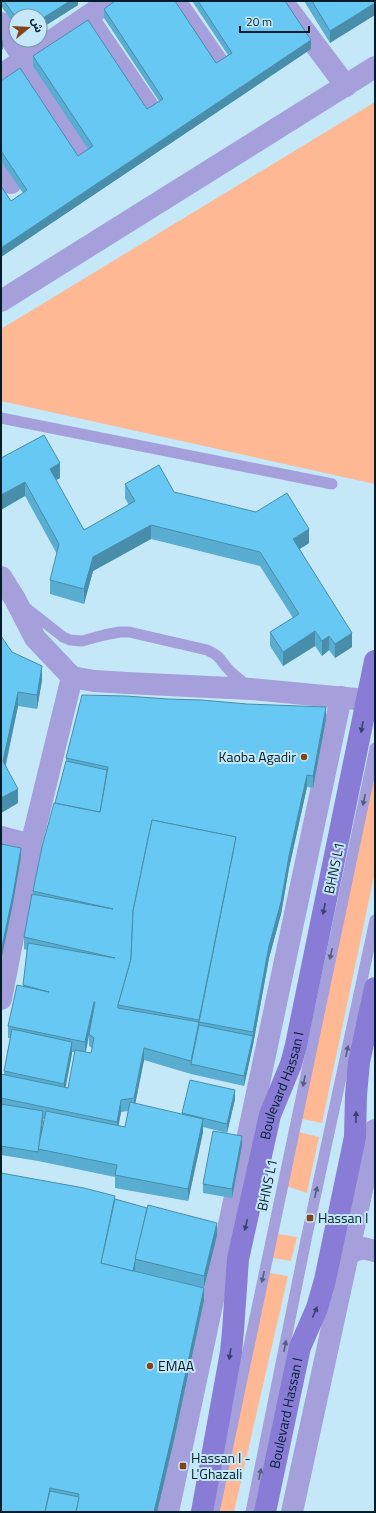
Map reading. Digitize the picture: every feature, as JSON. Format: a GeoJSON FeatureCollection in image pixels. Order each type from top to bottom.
{"type":"FeatureCollection","features":[{"type":"Feature","properties":{"kind":"main road","name":"Boulevard Hassan I"},"geometry":{"type":"LineString","coordinates":[[202,1512],[234,1331],[238,1259],[270,1115],[296,1045],[371,702],[375,661]]}},
{"type":"Feature","properties":{"kind":"main road","name":"Boulevard Hassan I"},"geometry":{"type":"LineString","coordinates":[[265,1512],[300,1347],[339,1256],[367,1141],[356,1131],[357,1079],[359,1062],[375,988]]}},
{"type":"Feature","properties":{"kind":"street"},"geometry":{"type":"LineString","coordinates":[[175,1],[218,63]]}},
{"type":"Feature","properties":{"kind":"street"},"geometry":{"type":"LineString","coordinates":[[282,1],[346,86]]}},
{"type":"Feature","properties":{"kind":"street"},"geometry":{"type":"LineString","coordinates":[[1,75],[94,8],[149,108]]}},
{"type":"Feature","properties":{"kind":"street"},"geometry":{"type":"LineString","coordinates":[[1,23],[78,144]]}},
{"type":"Feature","properties":{"kind":"street"},"geometry":{"type":"LineString","coordinates":[[1,301],[375,67]]}},
{"type":"Feature","properties":{"kind":"street"},"geometry":{"type":"LineString","coordinates":[[1,577],[15,599],[35,638],[72,678],[94,681],[251,689],[341,697],[371,702]]}},
{"type":"Feature","properties":{"kind":"street"},"geometry":{"type":"LineString","coordinates":[[1,999],[31,845],[72,678]]}},
{"type":"Feature","properties":{"kind":"street"},"geometry":{"type":"LineString","coordinates":[[168,1512],[219,1228],[290,944],[341,697]]}},
{"type":"Feature","properties":{"kind":"street"},"geometry":{"type":"LineString","coordinates":[[1,837],[31,845]]}},
{"type":"Feature","properties":{"kind":"street"},"geometry":{"type":"LineString","coordinates":[[292,1512],[339,1256],[363,1248],[375,1251]]}},
{"type":"Feature","properties":{"kind":"lane"},"geometry":{"type":"LineString","coordinates":[[1,418],[332,484]]}},
{"type":"Feature","properties":{"kind":"lane"},"geometry":{"type":"LineString","coordinates":[[15,599],[63,637],[70,640],[82,641],[104,635],[129,632],[207,650],[216,654],[229,670],[251,689]]}},
{"type":"Feature","properties":{"kind":"lane","name":"BHNS L1"},"geometry":{"type":"LineString","coordinates":[[214,1512],[375,748]]}},
{"type":"Feature","properties":{"kind":"lane"},"geometry":{"type":"LineString","coordinates":[[251,1512],[310,1218],[375,920]]}},
{"type":"Feature","properties":{"kind":"shaded area"},"geometry":{"type":"Polygon","coordinates":[[[375,102],[375,484],[1,401],[1,329],[375,102]]]}},
{"type":"Feature","properties":{"kind":"shaded area"},"geometry":{"type":"Polygon","coordinates":[[[375,743],[375,872],[322,1123],[297,1118],[375,743]]]}},
{"type":"Feature","properties":{"kind":"shaded area"},"geometry":{"type":"Polygon","coordinates":[[[295,1131],[319,1137],[307,1193],[284,1185],[295,1131]]]}},
{"type":"Feature","properties":{"kind":"shaded area"},"geometry":{"type":"Polygon","coordinates":[[[272,1233],[297,1237],[291,1261],[267,1257],[272,1233]]]}},
{"type":"Feature","properties":{"kind":"shaded area"},"geometry":{"type":"Polygon","coordinates":[[[264,1272],[288,1276],[234,1512],[214,1512],[264,1272]]]}},
{"type":"Feature","properties":{"kind":"building"},"geometry":{"type":"Polygon","coordinates":[[[4,1],[70,1],[48,15],[48,8],[9,8],[4,1]]]}},
{"type":"Feature","properties":{"kind":"building"},"geometry":{"type":"Polygon","coordinates":[[[115,1],[175,1],[216,63],[232,53],[198,1],[285,1],[311,40],[1,248],[1,186],[11,201],[27,190],[1,151],[1,81],[20,68],[78,156],[93,146],[33,56],[45,48],[48,48],[48,46],[88,20],[147,109],[163,99],[104,9],[115,1]]]}},
{"type":"Feature","properties":{"kind":"building"},"geometry":{"type":"Polygon","coordinates":[[[312,1],[375,1],[375,3],[330,31],[312,1]]]}},
{"type":"Feature","properties":{"kind":"building"},"geometry":{"type":"Polygon","coordinates":[[[44,435],[60,463],[50,469],[84,530],[135,501],[125,484],[159,465],[174,492],[256,512],[287,493],[309,529],[293,539],[352,633],[335,644],[329,636],[322,641],[315,631],[283,652],[270,632],[299,614],[260,552],[151,525],[93,557],[84,589],[50,580],[59,544],[25,482],[1,495],[1,458],[44,435]]]}},
{"type":"Feature","properties":{"kind":"building"},"geometry":{"type":"Polygon","coordinates":[[[1,636],[12,652],[42,666],[37,695],[18,692],[3,761],[18,789],[1,798],[1,636]]]}},
{"type":"Feature","properties":{"kind":"building"},"geometry":{"type":"Polygon","coordinates":[[[82,695],[326,707],[313,776],[307,775],[289,856],[281,902],[269,946],[253,1032],[199,1022],[191,1061],[144,1048],[134,1098],[121,1100],[117,1122],[1,1098],[1,1074],[68,1088],[75,1050],[91,1053],[94,1038],[89,1034],[95,1002],[85,1042],[8,1026],[17,985],[49,992],[23,985],[28,943],[115,958],[24,937],[32,894],[113,909],[33,891],[42,847],[54,803],[100,812],[108,767],[66,758],[82,695]],[[152,820],[133,911],[131,959],[118,1008],[199,1022],[236,837],[152,820]]]}},
{"type":"Feature","properties":{"kind":"building"},"geometry":{"type":"Polygon","coordinates":[[[66,761],[107,770],[100,812],[55,803],[66,761]]]}},
{"type":"Feature","properties":{"kind":"building"},"geometry":{"type":"Polygon","coordinates":[[[152,820],[236,837],[199,1020],[118,1005],[131,959],[133,911],[152,820]]]}},
{"type":"Feature","properties":{"kind":"building"},"geometry":{"type":"Polygon","coordinates":[[[1,844],[21,848],[1,952],[1,844]]]}},
{"type":"Feature","properties":{"kind":"building"},"geometry":{"type":"Polygon","coordinates":[[[199,1025],[253,1036],[244,1076],[191,1064],[199,1025]]]}},
{"type":"Feature","properties":{"kind":"building"},"geometry":{"type":"Polygon","coordinates":[[[12,1029],[72,1042],[64,1084],[4,1071],[12,1029]]]}},
{"type":"Feature","properties":{"kind":"building"},"geometry":{"type":"Polygon","coordinates":[[[190,1080],[235,1090],[227,1124],[182,1113],[190,1080]]]}},
{"type":"Feature","properties":{"kind":"building"},"geometry":{"type":"Polygon","coordinates":[[[130,1102],[203,1119],[188,1189],[115,1175],[117,1165],[38,1149],[46,1111],[125,1127],[130,1102]]]}},
{"type":"Feature","properties":{"kind":"building"},"geometry":{"type":"Polygon","coordinates":[[[1,1104],[43,1111],[38,1152],[1,1146],[1,1104]]]}},
{"type":"Feature","properties":{"kind":"building"},"geometry":{"type":"Polygon","coordinates":[[[213,1131],[242,1136],[232,1189],[203,1184],[213,1131]]]}},
{"type":"Feature","properties":{"kind":"building"},"geometry":{"type":"Polygon","coordinates":[[[1,1173],[84,1188],[115,1196],[101,1263],[204,1288],[154,1512],[76,1512],[79,1494],[50,1488],[45,1512],[1,1512],[1,1173]]]}},
{"type":"Feature","properties":{"kind":"building"},"geometry":{"type":"Polygon","coordinates":[[[115,1199],[147,1208],[133,1271],[101,1263],[115,1199]]]}},
{"type":"Feature","properties":{"kind":"building"},"geometry":{"type":"Polygon","coordinates":[[[148,1205],[217,1223],[204,1276],[135,1259],[148,1205]]]}},
{"type":"Feature","properties":{"kind":"building"},"geometry":{"type":"Polygon","coordinates":[[[50,1491],[79,1497],[76,1512],[45,1512],[50,1491]]]}},
{"type":"Feature","properties":{"kind":"place","name":"Kaoba Agadir"},"geometry":{"type":"Point","coordinates":[304,757]}},
{"type":"Feature","properties":{"kind":"place","name":"Hassan I"},"geometry":{"type":"Point","coordinates":[310,1218]}},
{"type":"Feature","properties":{"kind":"place","name":"EMAA"},"geometry":{"type":"Point","coordinates":[150,1366]}},
{"type":"Feature","properties":{"kind":"place","name":"Hassan I - L'Ghazali"},"geometry":{"type":"Point","coordinates":[183,1466]}}]}
